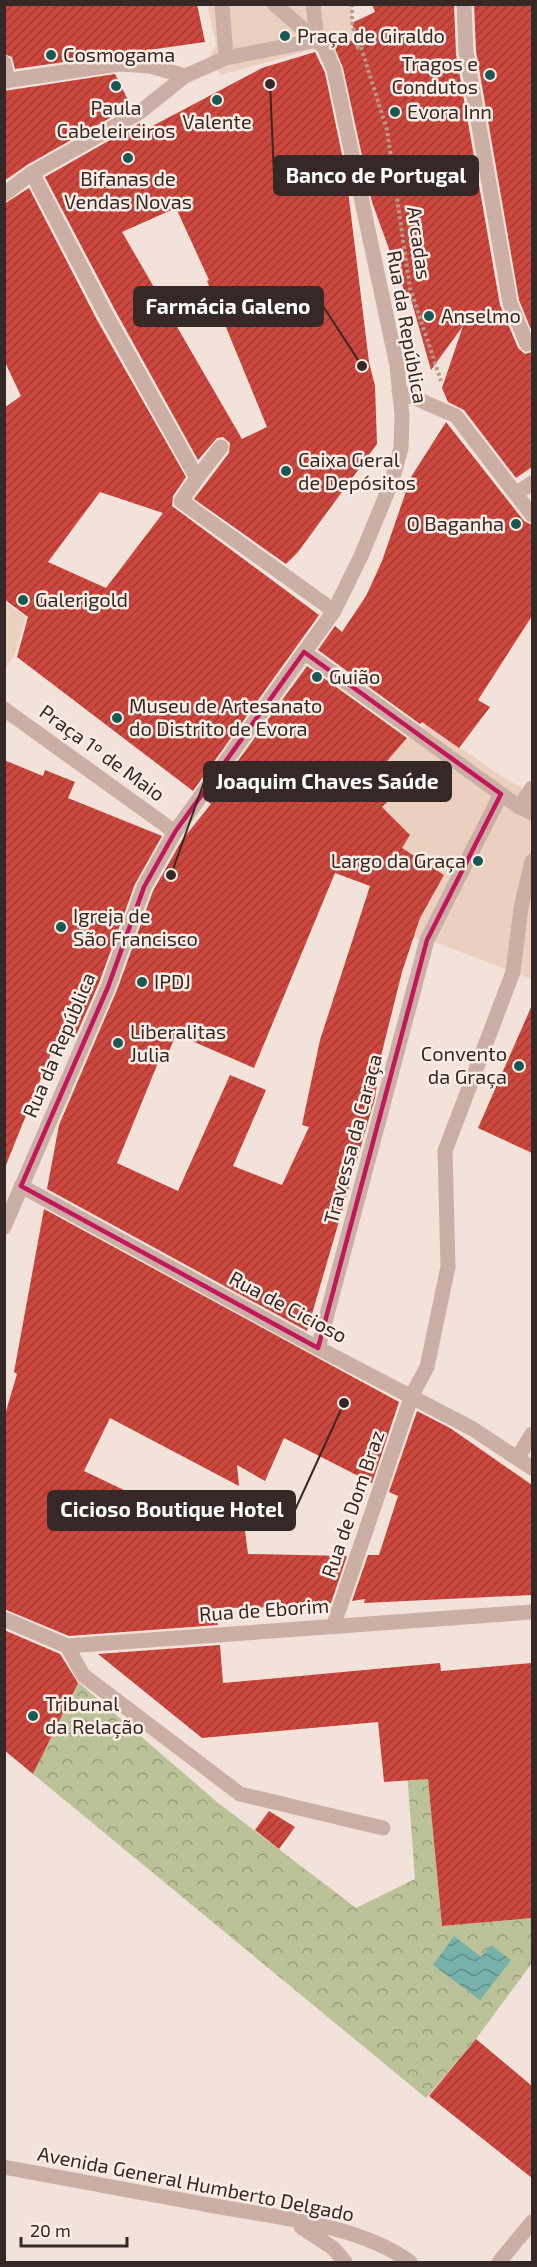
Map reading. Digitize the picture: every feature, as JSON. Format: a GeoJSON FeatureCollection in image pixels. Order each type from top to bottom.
{"type":"FeatureCollection","features":[{"type":"Feature","properties":{"kind":"street"},"geometry":{"type":"LineString","coordinates":[[222,4],[226,58]]}},
{"type":"Feature","properties":{"kind":"street"},"geometry":{"type":"LineString","coordinates":[[274,4],[317,40]]}},
{"type":"Feature","properties":{"kind":"street"},"geometry":{"type":"LineString","coordinates":[[313,4],[317,40]]}},
{"type":"Feature","properties":{"kind":"street"},"geometry":{"type":"LineString","coordinates":[[464,4],[466,52],[510,303],[527,344]]}},
{"type":"Feature","properties":{"kind":"street"},"geometry":{"type":"LineString","coordinates":[[4,194],[32,173],[140,112],[185,76],[226,58],[317,40]]}},
{"type":"Feature","properties":{"kind":"street","name":"Rua da República"},"geometry":{"type":"LineString","coordinates":[[4,1227],[108,987],[144,887],[175,832],[334,610],[361,556],[392,481],[401,448],[397,366],[329,58],[317,40]]}},
{"type":"Feature","properties":{"kind":"street"},"geometry":{"type":"LineString","coordinates":[[4,63],[6,81],[119,64],[150,66],[185,76]]}},
{"type":"Feature","properties":{"kind":"street"},"geometry":{"type":"LineString","coordinates":[[32,173],[106,315],[197,478]]}},
{"type":"Feature","properties":{"kind":"street"},"geometry":{"type":"LineString","coordinates":[[399,391],[456,417],[532,515]]}},
{"type":"Feature","properties":{"kind":"street"},"geometry":{"type":"LineString","coordinates":[[220,447],[181,501],[334,610]]}},
{"type":"Feature","properties":{"kind":"street"},"geometry":{"type":"LineString","coordinates":[[517,493],[532,483]]}},
{"type":"Feature","properties":{"kind":"street"},"geometry":{"type":"LineString","coordinates":[[304,652],[414,733],[526,810],[532,788]]}},
{"type":"Feature","properties":{"kind":"street","name":"Praça 1º de Maio"},"geometry":{"type":"LineString","coordinates":[[4,709],[175,832]]}},
{"type":"Feature","properties":{"kind":"street","name":"Travessa da Caraça"},"geometry":{"type":"LineString","coordinates":[[318,1348],[427,940],[501,794]]}},
{"type":"Feature","properties":{"kind":"street","name":"Rua de Dom Braz"},"geometry":{"type":"LineString","coordinates":[[333,1627],[412,1395],[427,1367],[448,1267],[444,1151],[513,972],[521,908],[532,861]]}},
{"type":"Feature","properties":{"kind":"street","name":"Rua de Cicioso"},"geometry":{"type":"LineString","coordinates":[[21,1186],[318,1348],[412,1395],[518,1457],[532,1468]]}},
{"type":"Feature","properties":{"kind":"street"},"geometry":{"type":"LineString","coordinates":[[518,1457],[532,1434]]}},
{"type":"Feature","properties":{"kind":"street","name":"Rua de Eborim"},"geometry":{"type":"LineString","coordinates":[[4,1619],[67,1646],[532,1612]]}},
{"type":"Feature","properties":{"kind":"street"},"geometry":{"type":"LineString","coordinates":[[67,1646],[83,1675],[240,1794],[383,1828]]}},
{"type":"Feature","properties":{"kind":"street","name":"Avenida General Humberto Delgado"},"geometry":{"type":"LineString","coordinates":[[4,2167],[290,2220],[375,2243],[410,2262]]}},
{"type":"Feature","properties":{"kind":"street"},"geometry":{"type":"LineString","coordinates":[[290,2220],[333,2248],[345,2262]]}},
{"type":"Feature","properties":{"kind":"street"},"geometry":{"type":"LineString","coordinates":[[499,2262],[532,2222]]}},
{"type":"Feature","properties":{"kind":"street"},"geometry":{"type":"LineString","coordinates":[[488,2262],[522,2234]]}},
{"type":"Feature","properties":{"kind":"path","name":"Arcadas"},"geometry":{"type":"LineString","coordinates":[[352,4],[352,22],[358,48],[361,48],[387,130],[410,288],[435,368],[456,417]]}},
{"type":"Feature","properties":{"kind":"highlighted area"},"geometry":{"type":"Polygon","coordinates":[[[304,652],[501,794],[427,940],[318,1348],[21,1186],[108,987],[144,887],[175,832],[304,652]]]}},
{"type":"Feature","properties":{"kind":"green space"},"geometry":{"type":"Polygon","coordinates":[[[78,1682],[217,1802],[356,1908],[415,1879],[406,1758],[425,1746],[442,1926],[532,1918],[532,1963],[476,2039],[426,2098],[33,1774],[78,1682]]]}},
{"type":"Feature","properties":{"kind":"shaded area","name":"Praça de Giraldo"},"geometry":{"type":"Polygon","coordinates":[[[207,5],[352,5],[352,22],[358,48],[329,58],[314,49],[221,75],[208,61],[216,45],[207,5]]]}},
{"type":"Feature","properties":{"kind":"shaded area"},"geometry":{"type":"Polygon","coordinates":[[[5,602],[26,617],[14,656],[5,669],[5,602]]]}},
{"type":"Feature","properties":{"kind":"shaded area","name":"Largo da Graça"},"geometry":{"type":"Polygon","coordinates":[[[426,724],[507,780],[532,793],[532,979],[437,943],[412,938],[402,848],[409,835],[382,807],[391,798],[373,777],[403,742],[426,724]]]}},
{"type":"Feature","properties":{"kind":"water"},"geometry":{"type":"Polygon","coordinates":[[[454,1936],[481,1957],[491,1945],[511,1960],[480,2000],[433,1965],[454,1936]]]}},
{"type":"Feature","properties":{"kind":"building"},"geometry":{"type":"Polygon","coordinates":[[[4,4],[197,4],[205,42],[15,69],[12,57],[4,54],[4,4]]]}},
{"type":"Feature","properties":{"kind":"building"},"geometry":{"type":"Polygon","coordinates":[[[372,4],[454,4],[456,54],[500,305],[518,348],[525,354],[532,352],[532,467],[516,478],[464,410],[448,402],[442,388],[463,326],[431,370],[409,292],[405,293],[372,202],[343,68],[334,46],[357,39],[352,23],[375,12],[372,4]]]}},
{"type":"Feature","properties":{"kind":"building"},"geometry":{"type":"Polygon","coordinates":[[[474,4],[532,4],[532,332],[519,300],[476,51],[474,4]]]}},
{"type":"Feature","properties":{"kind":"building"},"geometry":{"type":"Polygon","coordinates":[[[315,52],[325,73],[346,174],[369,362],[375,386],[377,444],[298,552],[286,564],[194,499],[229,453],[230,443],[223,437],[217,438],[198,460],[45,177],[140,123],[143,131],[262,68],[315,52]],[[176,208],[122,232],[242,439],[267,427],[207,281],[209,280],[176,208]]]}},
{"type":"Feature","properties":{"kind":"building"},"geometry":{"type":"Polygon","coordinates":[[[115,74],[131,106],[27,165],[4,181],[4,91],[115,74]]]}},
{"type":"Feature","properties":{"kind":"building"},"geometry":{"type":"Polygon","coordinates":[[[29,188],[97,320],[186,477],[173,496],[172,506],[319,615],[193,791],[17,657],[28,617],[4,599],[4,408],[21,396],[4,360],[4,204],[29,188]],[[100,492],[48,562],[106,588],[163,513],[100,492]]]}},
{"type":"Feature","properties":{"kind":"building"},"geometry":{"type":"Polygon","coordinates":[[[446,422],[524,521],[532,525],[532,616],[478,700],[490,707],[459,748],[422,722],[420,724],[318,650],[335,626],[342,632],[366,596],[382,561],[411,477],[446,422]]]}},
{"type":"Feature","properties":{"kind":"building"},"geometry":{"type":"Polygon","coordinates":[[[307,666],[407,738],[373,777],[391,798],[382,807],[410,835],[402,848],[444,875],[420,918],[402,972],[381,1056],[375,1098],[307,1331],[47,1189],[59,1125],[117,990],[153,891],[182,840],[211,804],[208,802],[307,666]],[[335,873],[254,1068],[176,1034],[167,1056],[162,1053],[117,1163],[178,1191],[230,1075],[266,1090],[233,1166],[282,1185],[309,1127],[302,1125],[320,1040],[370,886],[335,873]]]}},
{"type":"Feature","properties":{"kind":"building","name":"Igreja de São Francisco"},"geometry":{"type":"Polygon","coordinates":[[[4,760],[43,776],[45,770],[75,782],[68,798],[162,836],[135,884],[99,983],[74,1040],[76,1030],[62,1026],[6,1165],[4,760]]]}},
{"type":"Feature","properties":{"kind":"building","name":"Convento da Graça"},"geometry":{"type":"Polygon","coordinates":[[[532,1005],[532,1153],[478,1128],[532,1005]]]}},
{"type":"Feature","properties":{"kind":"building"},"geometry":{"type":"Polygon","coordinates":[[[44,1209],[399,1402],[372,1483],[284,1438],[265,1481],[237,1465],[239,1486],[110,1418],[84,1471],[208,1530],[245,1531],[248,1554],[347,1556],[331,1603],[295,1607],[216,1608],[218,1625],[69,1636],[4,1609],[4,1418],[17,1374],[14,1372],[44,1209]]]}},
{"type":"Feature","properties":{"kind":"building"},"geometry":{"type":"Polygon","coordinates":[[[417,1411],[450,1428],[532,1485],[532,1595],[364,1603],[365,1599],[352,1601],[368,1555],[379,1555],[398,1496],[389,1492],[417,1411]]]}},
{"type":"Feature","properties":{"kind":"building","name":"Tribunal da Relação"},"geometry":{"type":"Polygon","coordinates":[[[4,1630],[60,1654],[78,1683],[33,1774],[4,1750],[4,1630]]]}},
{"type":"Feature","properties":{"kind":"building"},"geometry":{"type":"Polygon","coordinates":[[[220,1645],[223,1683],[440,1663],[441,1671],[532,1663],[532,1918],[442,1926],[428,1779],[384,1782],[378,1722],[202,1738],[98,1654],[220,1645]]]}},
{"type":"Feature","properties":{"kind":"building"},"geometry":{"type":"Polygon","coordinates":[[[269,1811],[295,1827],[279,1849],[255,1830],[269,1811]]]}},
{"type":"Feature","properties":{"kind":"building"},"geometry":{"type":"Polygon","coordinates":[[[476,2039],[532,2086],[532,2178],[429,2096],[476,2039]]]}},
{"type":"Feature","properties":{"kind":"place","name":"Praça de Giraldo"},"geometry":{"type":"Point","coordinates":[285,36]}},
{"type":"Feature","properties":{"kind":"place","name":"Cosmogama"},"geometry":{"type":"Point","coordinates":[51,55]}},
{"type":"Feature","properties":{"kind":"place","name":"Tragos e Condutos"},"geometry":{"type":"Point","coordinates":[490,75]}},
{"type":"Feature","properties":{"kind":"place","name":"Banco de Portugal"},"geometry":{"type":"Point","coordinates":[270,84]}},
{"type":"Feature","properties":{"kind":"place","name":"Paula Cabeleireiros"},"geometry":{"type":"Point","coordinates":[116,86]}},
{"type":"Feature","properties":{"kind":"place","name":"Valente"},"geometry":{"type":"Point","coordinates":[217,100]}},
{"type":"Feature","properties":{"kind":"place","name":"Evora Inn"},"geometry":{"type":"Point","coordinates":[395,112]}},
{"type":"Feature","properties":{"kind":"place","name":"Bifanas de Vendas Novas"},"geometry":{"type":"Point","coordinates":[128,158]}},
{"type":"Feature","properties":{"kind":"place","name":"Anselmo"},"geometry":{"type":"Point","coordinates":[429,316]}},
{"type":"Feature","properties":{"kind":"place","name":"Farmácia Galeno"},"geometry":{"type":"Point","coordinates":[362,366]}},
{"type":"Feature","properties":{"kind":"place","name":"Caixa Geral de Depósitos"},"geometry":{"type":"Point","coordinates":[286,471]}},
{"type":"Feature","properties":{"kind":"place","name":"O Baganha"},"geometry":{"type":"Point","coordinates":[516,524]}},
{"type":"Feature","properties":{"kind":"place","name":"Galerigold"},"geometry":{"type":"Point","coordinates":[23,600]}},
{"type":"Feature","properties":{"kind":"place","name":"Guião"},"geometry":{"type":"Point","coordinates":[317,677]}},
{"type":"Feature","properties":{"kind":"place","name":"Museu de Artesanato do Distrito de Evora"},"geometry":{"type":"Point","coordinates":[117,718]}},
{"type":"Feature","properties":{"kind":"place","name":"Largo da Graça"},"geometry":{"type":"Point","coordinates":[478,861]}},
{"type":"Feature","properties":{"kind":"place","name":"Joaquim Chaves Saúde"},"geometry":{"type":"Point","coordinates":[171,875]}},
{"type":"Feature","properties":{"kind":"place","name":"Igreja de São Francisco"},"geometry":{"type":"Point","coordinates":[61,927]}},
{"type":"Feature","properties":{"kind":"place","name":"IPDJ"},"geometry":{"type":"Point","coordinates":[142,982]}},
{"type":"Feature","properties":{"kind":"place","name":"Liberalitas Julia"},"geometry":{"type":"Point","coordinates":[118,1043]}},
{"type":"Feature","properties":{"kind":"place","name":"Convento da Graça"},"geometry":{"type":"Point","coordinates":[519,1066]}},
{"type":"Feature","properties":{"kind":"place","name":"Cicioso Boutique Hotel"},"geometry":{"type":"Point","coordinates":[344,1403]}},
{"type":"Feature","properties":{"kind":"place","name":"Tribunal da Relação"},"geometry":{"type":"Point","coordinates":[33,1716]}}]}
